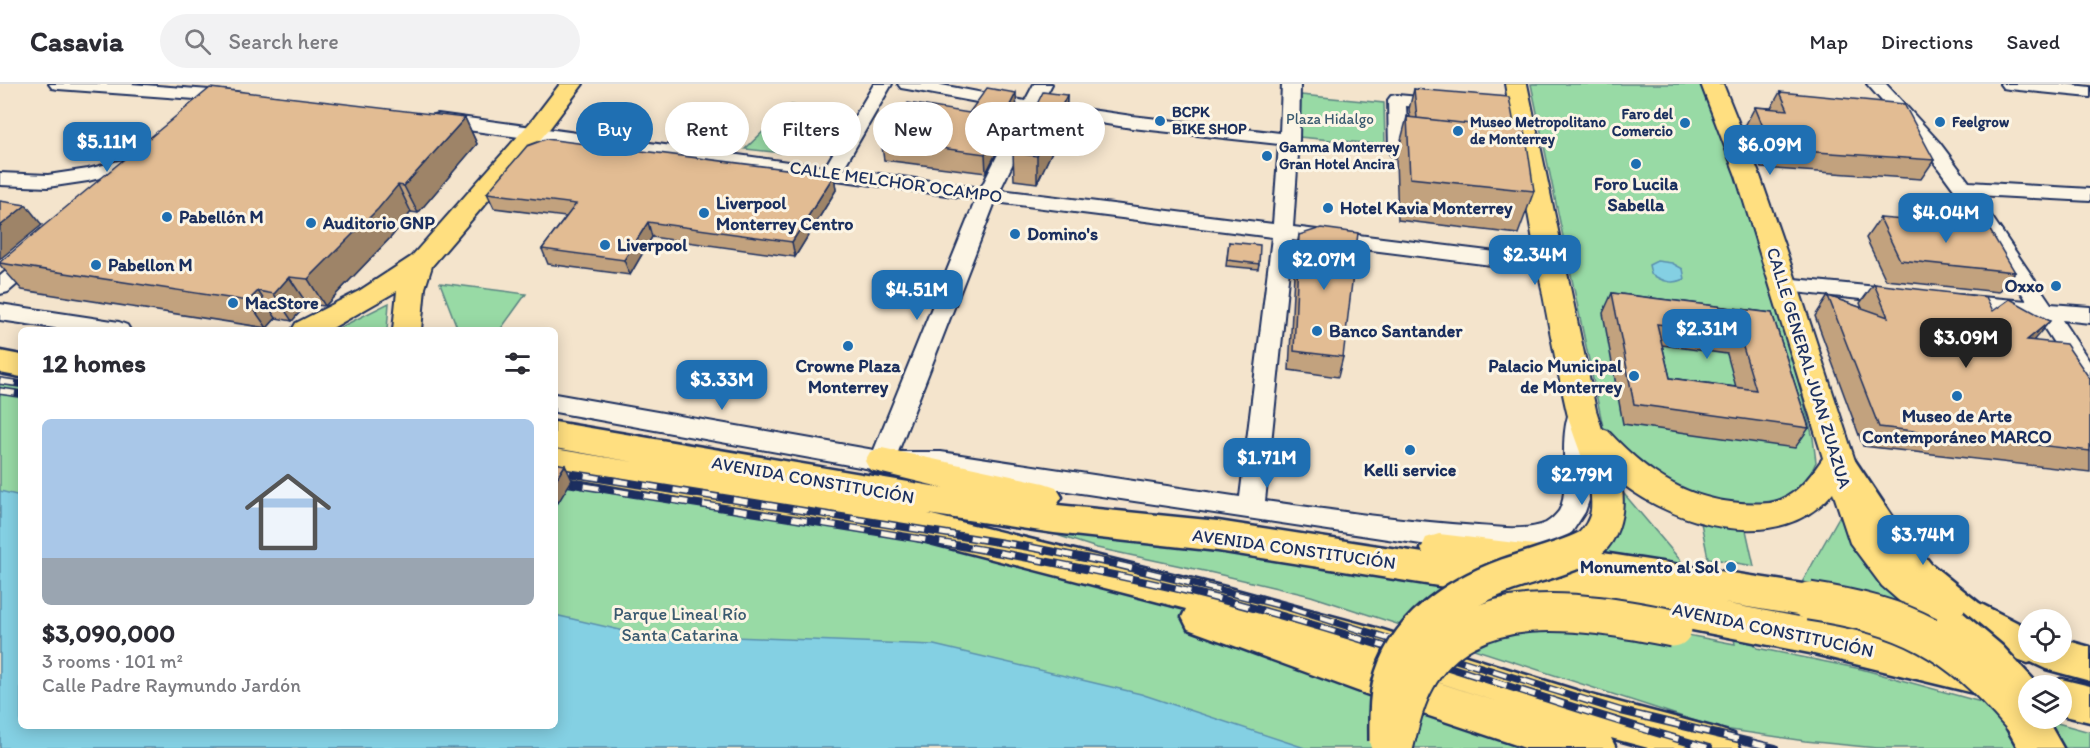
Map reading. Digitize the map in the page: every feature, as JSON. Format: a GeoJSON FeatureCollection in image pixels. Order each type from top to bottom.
{"type":"FeatureCollection","features":[{"type":"Feature","properties":{"kind":"highway"},"geometry":{"type":"LineString","coordinates":[[0,343],[18,346]]}},
{"type":"Feature","properties":{"kind":"highway"},"geometry":{"type":"LineString","coordinates":[[0,362],[18,365]]}},
{"type":"Feature","properties":{"kind":"highway","name":"AVENIDA CONSTITUCIÓN"},"geometry":{"type":"LineString","coordinates":[[558,436],[905,496],[1054,519],[1218,536],[1584,592],[1810,636],[2018,687]]}},
{"type":"Feature","properties":{"kind":"highway"},"geometry":{"type":"LineString","coordinates":[[882,461],[1218,536],[1420,547],[1494,555],[1603,568],[1865,610],[1916,627],[1942,642],[1979,669],[2000,691],[2042,748]]}},
{"type":"Feature","properties":{"kind":"highway","name":"AVENIDA CONSTITUCIÓN"},"geometry":{"type":"LineString","coordinates":[[558,463],[915,525],[1121,575],[1372,644],[1591,714],[1719,748]]}},
{"type":"Feature","properties":{"kind":"highway"},"geometry":{"type":"LineString","coordinates":[[1841,464],[1889,543],[1933,592],[1979,624],[2018,642]]}},
{"type":"Feature","properties":{"kind":"highway"},"geometry":{"type":"LineString","coordinates":[[915,525],[1087,582],[1181,610],[1528,732],[1595,748]]}},
{"type":"Feature","properties":{"kind":"highway"},"geometry":{"type":"LineString","coordinates":[[1394,748],[1408,700],[1421,672],[1445,645],[1474,627],[1521,612],[1548,610],[1601,614],[1853,664],[2018,705]]}},
{"type":"Feature","properties":{"kind":"highway"},"geometry":{"type":"LineString","coordinates":[[2072,658],[2090,663]]}},
{"type":"Feature","properties":{"kind":"highway"},"geometry":{"type":"LineString","coordinates":[[2072,700],[2090,704]]}},
{"type":"Feature","properties":{"kind":"highway"},"geometry":{"type":"LineString","coordinates":[[2072,717],[2090,719]]}},
{"type":"Feature","properties":{"kind":"main road"},"geometry":{"type":"LineString","coordinates":[[312,327],[369,297],[420,263],[533,134],[573,84]]}},
{"type":"Feature","properties":{"kind":"main road"},"geometry":{"type":"LineString","coordinates":[[1386,748],[1388,691],[1394,670],[1401,654],[1424,622],[1440,608],[1482,583],[1565,557],[1586,548],[1599,535],[1607,510],[1603,475],[1584,419],[1554,266],[1521,165],[1509,109],[1516,84]]}},
{"type":"Feature","properties":{"kind":"main road","name":"CALLE GENERAL JUAN ZUAZUA"},"geometry":{"type":"LineString","coordinates":[[1712,84],[1748,176],[1862,534],[1894,576],[1990,657],[2018,687]]}},
{"type":"Feature","properties":{"kind":"main road"},"geometry":{"type":"LineString","coordinates":[[407,327],[411,288],[420,263]]}},
{"type":"Feature","properties":{"kind":"main road"},"geometry":{"type":"LineString","coordinates":[[1584,419],[1619,465],[1651,489],[1679,503],[1721,514],[1756,517],[1788,512],[1816,491],[1841,464]]}},
{"type":"Feature","properties":{"kind":"main road"},"geometry":{"type":"LineString","coordinates":[[2051,729],[2062,748]]}},
{"type":"Feature","properties":{"kind":"street"},"geometry":{"type":"LineString","coordinates":[[58,84],[230,90],[259,100]]}},
{"type":"Feature","properties":{"kind":"street"},"geometry":{"type":"LineString","coordinates":[[831,174],[883,84]]}},
{"type":"Feature","properties":{"kind":"street"},"geometry":{"type":"LineString","coordinates":[[907,84],[1004,102]]}},
{"type":"Feature","properties":{"kind":"street"},"geometry":{"type":"LineString","coordinates":[[1033,102],[1042,84]]}},
{"type":"Feature","properties":{"kind":"street"},"geometry":{"type":"LineString","coordinates":[[1251,509],[1290,140],[1291,84]]}},
{"type":"Feature","properties":{"kind":"street"},"geometry":{"type":"LineString","coordinates":[[1876,84],[1932,146],[1963,188],[2090,380]]}},
{"type":"Feature","properties":{"kind":"street"},"geometry":{"type":"LineString","coordinates":[[2009,84],[2090,92]]}},
{"type":"Feature","properties":{"kind":"street"},"geometry":{"type":"LineString","coordinates":[[205,112],[230,90]]}},
{"type":"Feature","properties":{"kind":"street"},"geometry":{"type":"LineString","coordinates":[[1443,156],[1399,152],[1397,100],[1464,105]]}},
{"type":"Feature","properties":{"kind":"street","name":"CALLE MELCHOR OCAMPO"},"geometry":{"type":"LineString","coordinates":[[424,118],[989,195],[1554,266]]}},
{"type":"Feature","properties":{"kind":"street"},"geometry":{"type":"LineString","coordinates":[[1105,118],[1290,140]]}},
{"type":"Feature","properties":{"kind":"street"},"geometry":{"type":"LineString","coordinates":[[882,461],[996,175],[1006,156]]}},
{"type":"Feature","properties":{"kind":"street"},"geometry":{"type":"LineString","coordinates":[[0,179],[48,181],[121,168],[155,157],[119,188]]}},
{"type":"Feature","properties":{"kind":"street"},"geometry":{"type":"LineString","coordinates":[[1963,188],[2090,195]]}},
{"type":"Feature","properties":{"kind":"street"},"geometry":{"type":"LineString","coordinates":[[0,287],[46,249]]}},
{"type":"Feature","properties":{"kind":"street"},"geometry":{"type":"LineString","coordinates":[[1784,285],[1918,298]]}},
{"type":"Feature","properties":{"kind":"street"},"geometry":{"type":"LineString","coordinates":[[1941,300],[2090,315]]}},
{"type":"Feature","properties":{"kind":"street"},"geometry":{"type":"LineString","coordinates":[[0,312],[99,327]]}},
{"type":"Feature","properties":{"kind":"street"},"geometry":{"type":"LineString","coordinates":[[558,404],[882,461],[941,462],[1251,509],[1421,532],[1497,539],[1518,539],[1551,533],[1563,525],[1572,512],[1576,500],[1575,443],[1584,419]]}},
{"type":"Feature","properties":{"kind":"green space"},"geometry":{"type":"Polygon","coordinates":[[[1531,84],[1700,84],[1724,136],[1791,353],[1813,438],[1816,462],[1806,483],[1786,498],[1755,504],[1719,502],[1682,492],[1620,452],[1603,427],[1531,84]]]}},
{"type":"Feature","properties":{"kind":"green space","name":"Plaza Hidalgo"},"geometry":{"type":"Polygon","coordinates":[[[1301,95],[1384,103],[1385,145],[1299,137],[1301,95]]]}},
{"type":"Feature","properties":{"kind":"green space"},"geometry":{"type":"Polygon","coordinates":[[[761,134],[761,151],[749,149],[749,145],[761,134]]]}},
{"type":"Feature","properties":{"kind":"green space"},"geometry":{"type":"Polygon","coordinates":[[[440,283],[526,294],[502,327],[457,327],[440,283]]]}},
{"type":"Feature","properties":{"kind":"green space"},"geometry":{"type":"Polygon","coordinates":[[[389,303],[387,327],[341,327],[389,303]]]}},
{"type":"Feature","properties":{"kind":"green space","name":"Parque Lineal Río Santa Catarina"},"geometry":{"type":"Polygon","coordinates":[[[0,384],[18,387],[18,729],[558,729],[558,479],[969,548],[1291,618],[1616,748],[0,748],[0,384]]]}},
{"type":"Feature","properties":{"kind":"green space"},"geometry":{"type":"Polygon","coordinates":[[[1614,482],[1686,567],[1596,552],[1614,482]]]}},
{"type":"Feature","properties":{"kind":"green space"},"geometry":{"type":"Polygon","coordinates":[[[1843,510],[1947,629],[1800,586],[1843,510]]]}},
{"type":"Feature","properties":{"kind":"green space"},"geometry":{"type":"Polygon","coordinates":[[[1010,520],[1438,576],[1682,634],[1735,644],[1733,633],[1712,591],[1725,578],[1755,610],[1744,628],[1757,648],[1861,669],[2018,712],[2018,729],[2072,729],[2072,727],[2090,732],[2090,748],[1877,748],[1805,741],[1717,728],[1311,596],[1097,548],[1010,520]]]}},
{"type":"Feature","properties":{"kind":"green space"},"geometry":{"type":"Polygon","coordinates":[[[1701,523],[1746,530],[1754,566],[1708,558],[1701,523]]]}},
{"type":"Feature","properties":{"kind":"water"},"geometry":{"type":"Polygon","coordinates":[[[1657,261],[1672,263],[1683,269],[1685,279],[1676,282],[1667,281],[1651,274],[1649,265],[1657,261]]]}},
{"type":"Feature","properties":{"kind":"water"},"geometry":{"type":"Polygon","coordinates":[[[0,491],[18,495],[18,729],[558,729],[558,616],[633,633],[934,645],[1141,694],[1305,748],[0,748],[0,491]]]}},
{"type":"Feature","properties":{"kind":"building"},"geometry":{"type":"Polygon","coordinates":[[[210,88],[465,118],[404,186],[398,185],[378,209],[308,279],[289,277],[274,294],[258,291],[248,301],[0,263],[0,262],[210,88]]]}},
{"type":"Feature","properties":{"kind":"building"},"geometry":{"type":"Polygon","coordinates":[[[987,88],[1016,93],[1011,102],[977,102],[987,88]]]}},
{"type":"Feature","properties":{"kind":"building"},"geometry":{"type":"Polygon","coordinates":[[[1414,89],[1509,97],[1515,129],[1417,118],[1414,89]]]}},
{"type":"Feature","properties":{"kind":"building"},"geometry":{"type":"Polygon","coordinates":[[[1043,92],[1067,95],[1064,102],[1038,102],[1043,92]]]}},
{"type":"Feature","properties":{"kind":"building"},"geometry":{"type":"Polygon","coordinates":[[[1780,92],[1904,104],[1934,160],[1772,149],[1755,107],[1788,110],[1780,92]]]}},
{"type":"Feature","properties":{"kind":"building"},"geometry":{"type":"Polygon","coordinates":[[[953,110],[965,112],[965,151],[953,150],[953,110]]]}},
{"type":"Feature","properties":{"kind":"building"},"geometry":{"type":"Polygon","coordinates":[[[1407,117],[1525,130],[1534,191],[1410,178],[1407,117]]]}},
{"type":"Feature","properties":{"kind":"building","name":"Liverpool Monterrey Centro"},"geometry":{"type":"Polygon","coordinates":[[[546,139],[576,143],[576,156],[653,156],[653,152],[665,154],[665,156],[682,156],[834,175],[792,242],[648,222],[624,260],[542,249],[576,204],[487,193],[527,146],[546,139]]]}},
{"type":"Feature","properties":{"kind":"building"},"geometry":{"type":"Polygon","coordinates":[[[0,201],[26,205],[0,226],[0,201]]]}},
{"type":"Feature","properties":{"kind":"building"},"geometry":{"type":"Polygon","coordinates":[[[1880,218],[1988,227],[2015,272],[1900,260],[1880,218]]]}},
{"type":"Feature","properties":{"kind":"building","name":"Banco Santander"},"geometry":{"type":"Polygon","coordinates":[[[1321,228],[1358,233],[1343,357],[1294,351],[1299,235],[1321,228]]]}},
{"type":"Feature","properties":{"kind":"building"},"geometry":{"type":"Polygon","coordinates":[[[1229,242],[1260,245],[1259,264],[1227,260],[1229,242]]]}},
{"type":"Feature","properties":{"kind":"building","name":"Museo de Arte Contemporáneo MARCO"},"geometry":{"type":"Polygon","coordinates":[[[1874,284],[1986,297],[1993,311],[2010,299],[2050,321],[2027,340],[2066,344],[2090,379],[2090,451],[1879,427],[1828,296],[1888,317],[1874,284]]]}},
{"type":"Feature","properties":{"kind":"building"},"geometry":{"type":"Polygon","coordinates":[[[1612,293],[1772,313],[1809,428],[1634,404],[1612,293]],[[1657,324],[1670,378],[1756,390],[1739,334],[1657,324]]]}},
{"type":"Feature","properties":{"kind":"building"},"geometry":{"type":"Polygon","coordinates":[[[558,464],[565,465],[558,476],[558,464]]]}},
{"type":"Feature","properties":{"kind":"railway"},"geometry":{"type":"LineString","coordinates":[[0,381],[18,384]]}},
{"type":"Feature","properties":{"kind":"railway"},"geometry":{"type":"LineString","coordinates":[[0,391],[18,394]]}},
{"type":"Feature","properties":{"kind":"railway"},"geometry":{"type":"LineString","coordinates":[[558,471],[1029,547],[1115,564],[1287,607],[1621,711],[1775,748]]}},
{"type":"Feature","properties":{"kind":"railway"},"geometry":{"type":"LineString","coordinates":[[558,481],[1036,559],[1195,593],[1325,628],[1709,748]]}},
{"type":"Feature","properties":{"kind":"place","name":"BCPK BIKE SHOP"},"geometry":{"type":"Point","coordinates":[1160,121]}},
{"type":"Feature","properties":{"kind":"place","name":"Feelgrow"},"geometry":{"type":"Point","coordinates":[1940,122]}},
{"type":"Feature","properties":{"kind":"place","name":"Faro del Comercio"},"geometry":{"type":"Point","coordinates":[1685,123]}},
{"type":"Feature","properties":{"kind":"place","name":"Museo Metropolitano de Monterrey"},"geometry":{"type":"Point","coordinates":[1458,131]}},
{"type":"Feature","properties":{"kind":"place","name":"Gamma Monterrey Gran Hotel Ancira"},"geometry":{"type":"Point","coordinates":[1267,156]}},
{"type":"Feature","properties":{"kind":"place","name":"Foro Lucila Sabella"},"geometry":{"type":"Point","coordinates":[1636,164]}},
{"type":"Feature","properties":{"kind":"place","name":"Hotel Kavia Monterrey"},"geometry":{"type":"Point","coordinates":[1328,208]}},
{"type":"Feature","properties":{"kind":"place","name":"Liverpool Monterrey Centro"},"geometry":{"type":"Point","coordinates":[704,213]}},
{"type":"Feature","properties":{"kind":"place","name":"Pabellón M"},"geometry":{"type":"Point","coordinates":[167,217]}},
{"type":"Feature","properties":{"kind":"place","name":"Auditorio GNP"},"geometry":{"type":"Point","coordinates":[311,223]}},
{"type":"Feature","properties":{"kind":"place","name":"Domino's"},"geometry":{"type":"Point","coordinates":[1015,234]}},
{"type":"Feature","properties":{"kind":"place","name":"Liverpool"},"geometry":{"type":"Point","coordinates":[605,245]}},
{"type":"Feature","properties":{"kind":"place","name":"Pabellon M"},"geometry":{"type":"Point","coordinates":[96,265]}},
{"type":"Feature","properties":{"kind":"place","name":"Oxxo"},"geometry":{"type":"Point","coordinates":[2056,286]}},
{"type":"Feature","properties":{"kind":"place","name":"MacStore"},"geometry":{"type":"Point","coordinates":[233,303]}},
{"type":"Feature","properties":{"kind":"place","name":"Banco Santander"},"geometry":{"type":"Point","coordinates":[1317,331]}},
{"type":"Feature","properties":{"kind":"place","name":"Crowne Plaza Monterrey"},"geometry":{"type":"Point","coordinates":[848,346]}},
{"type":"Feature","properties":{"kind":"place","name":"Palacio Municipal de Monterrey"},"geometry":{"type":"Point","coordinates":[1634,376]}},
{"type":"Feature","properties":{"kind":"place","name":"Museo de Arte Contemporáneo MARCO"},"geometry":{"type":"Point","coordinates":[1957,396]}},
{"type":"Feature","properties":{"kind":"place","name":"Kelli service"},"geometry":{"type":"Point","coordinates":[1410,450]}},
{"type":"Feature","properties":{"kind":"place","name":"Monumento al Sol"},"geometry":{"type":"Point","coordinates":[1731,567]}}]}
